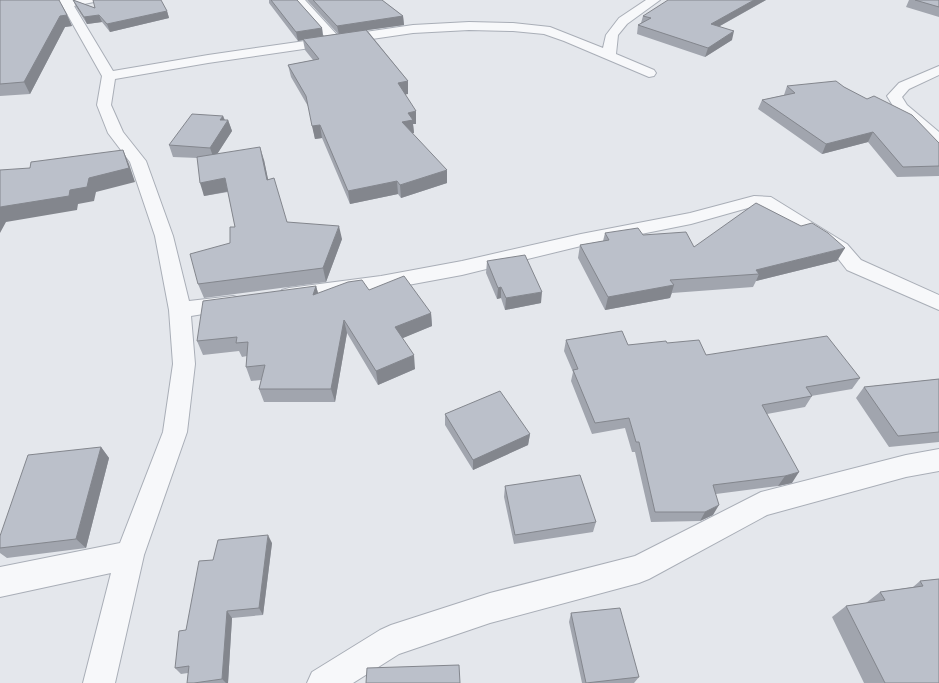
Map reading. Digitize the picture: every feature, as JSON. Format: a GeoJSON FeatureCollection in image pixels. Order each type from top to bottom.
{"type":"FeatureCollection","features":[{"type":"Feature","properties":{"kind":"street"},"geometry":{"type":"LineString","coordinates":[[90,0],[65,2],[109,76],[104,105],[116,132],[138,161],[164,236],[180,310],[184,364],[174,432],[130,555],[99,683]]}},
{"type":"Feature","properties":{"kind":"street"},"geometry":{"type":"LineString","coordinates":[[299,0],[335,40]]}},
{"type":"Feature","properties":{"kind":"street"},"geometry":{"type":"LineString","coordinates":[[609,54],[612,35],[623,21],[654,0]]}},
{"type":"Feature","properties":{"kind":"street"},"geometry":{"type":"LineString","coordinates":[[109,76],[413,28],[513,27],[546,30],[609,54],[650,73]]}},
{"type":"Feature","properties":{"kind":"street"},"geometry":{"type":"LineString","coordinates":[[939,70],[904,86],[894,96],[901,108],[939,140]]}},
{"type":"Feature","properties":{"kind":"street"},"geometry":{"type":"LineString","coordinates":[[273,298],[381,283],[462,268],[581,240],[691,218],[754,201],[765,201],[840,248],[854,265],[939,303]]}},
{"type":"Feature","properties":{"kind":"street"},"geometry":{"type":"LineString","coordinates":[[180,310],[250,301]]}},
{"type":"Feature","properties":{"kind":"street"},"geometry":{"type":"LineString","coordinates":[[323,683],[391,641],[490,608],[638,569],[761,504],[906,466],[939,460]]}},
{"type":"Feature","properties":{"kind":"street"},"geometry":{"type":"LineString","coordinates":[[0,582],[130,555]]}},
{"type":"Feature","properties":{"kind":"building"},"geometry":{"type":"Polygon","coordinates":[[[0,0],[59,0],[67,15],[60,16],[24,82],[0,84],[0,0]]]}},
{"type":"Feature","properties":{"kind":"building"},"geometry":{"type":"Polygon","coordinates":[[[73,0],[95,8],[93,0],[161,0],[167,11],[107,24],[99,15],[84,17],[73,0]]]}},
{"type":"Feature","properties":{"kind":"building"},"geometry":{"type":"Polygon","coordinates":[[[271,0],[297,0],[322,28],[296,32],[271,0]]]}},
{"type":"Feature","properties":{"kind":"building"},"geometry":{"type":"Polygon","coordinates":[[[313,0],[382,0],[403,16],[337,26],[313,0]]]}},
{"type":"Feature","properties":{"kind":"building"},"geometry":{"type":"Polygon","coordinates":[[[668,0],[754,0],[711,24],[734,31],[708,48],[638,25],[651,18],[643,16],[668,0]]]}},
{"type":"Feature","properties":{"kind":"building"},"geometry":{"type":"Polygon","coordinates":[[[915,0],[939,0],[939,7],[915,0]]]}},
{"type":"Feature","properties":{"kind":"building"},"geometry":{"type":"Polygon","coordinates":[[[366,30],[408,81],[398,83],[416,111],[408,113],[413,120],[402,122],[447,170],[400,185],[397,181],[348,191],[320,125],[312,126],[306,96],[288,65],[319,59],[303,39],[366,30]]]}},
{"type":"Feature","properties":{"kind":"building"},"geometry":{"type":"Polygon","coordinates":[[[836,81],[867,99],[874,96],[912,115],[939,143],[939,166],[903,167],[873,132],[826,144],[762,100],[795,93],[787,86],[836,81]]]}},
{"type":"Feature","properties":{"kind":"building"},"geometry":{"type":"Polygon","coordinates":[[[192,114],[223,116],[220,120],[228,120],[210,148],[169,145],[192,114]]]}},
{"type":"Feature","properties":{"kind":"building"},"geometry":{"type":"Polygon","coordinates":[[[260,147],[267,180],[274,178],[287,222],[339,226],[323,268],[198,284],[190,254],[230,243],[230,227],[235,227],[225,178],[200,183],[197,157],[260,147]]]}},
{"type":"Feature","properties":{"kind":"building"},"geometry":{"type":"Polygon","coordinates":[[[123,150],[129,168],[89,178],[87,187],[70,190],[69,196],[0,207],[0,170],[30,168],[31,162],[123,150]]]}},
{"type":"Feature","properties":{"kind":"building"},"geometry":{"type":"Polygon","coordinates":[[[756,203],[801,226],[812,223],[828,233],[845,248],[756,270],[759,274],[670,280],[674,285],[608,297],[580,245],[609,240],[605,233],[638,228],[643,235],[686,232],[694,247],[756,203]]]}},
{"type":"Feature","properties":{"kind":"building"},"geometry":{"type":"Polygon","coordinates":[[[525,255],[542,292],[506,298],[501,287],[498,288],[487,261],[525,255]]]}},
{"type":"Feature","properties":{"kind":"building"},"geometry":{"type":"Polygon","coordinates":[[[404,276],[431,313],[395,327],[414,355],[376,371],[344,320],[331,389],[259,389],[265,365],[246,367],[248,342],[236,343],[237,337],[197,341],[203,301],[316,286],[313,295],[348,282],[362,280],[369,290],[404,276]]]}},
{"type":"Feature","properties":{"kind":"building"},"geometry":{"type":"Polygon","coordinates":[[[622,331],[628,345],[666,341],[667,343],[699,340],[706,355],[827,336],[860,378],[806,387],[812,396],[762,405],[799,472],[785,476],[713,485],[719,505],[705,512],[655,512],[639,442],[636,442],[629,418],[595,423],[573,370],[578,369],[566,340],[622,331]]]}},
{"type":"Feature","properties":{"kind":"building"},"geometry":{"type":"Polygon","coordinates":[[[939,379],[939,432],[898,436],[864,387],[939,379]]]}},
{"type":"Feature","properties":{"kind":"building"},"geometry":{"type":"Polygon","coordinates":[[[500,391],[530,434],[473,460],[445,414],[500,391]]]}},
{"type":"Feature","properties":{"kind":"building"},"geometry":{"type":"Polygon","coordinates":[[[101,447],[76,539],[0,548],[0,536],[28,455],[101,447]]]}},
{"type":"Feature","properties":{"kind":"building"},"geometry":{"type":"Polygon","coordinates":[[[580,475],[596,522],[515,535],[505,486],[580,475]]]}},
{"type":"Feature","properties":{"kind":"building"},"geometry":{"type":"Polygon","coordinates":[[[268,535],[259,608],[227,611],[222,679],[187,683],[189,666],[175,668],[179,631],[186,630],[199,561],[213,560],[218,540],[268,535]]]}},
{"type":"Feature","properties":{"kind":"building"},"geometry":{"type":"Polygon","coordinates":[[[939,579],[939,683],[885,683],[846,606],[885,600],[880,592],[923,586],[920,581],[939,579]]]}},
{"type":"Feature","properties":{"kind":"building"},"geometry":{"type":"Polygon","coordinates":[[[620,608],[639,677],[586,683],[571,613],[620,608]]]}},
{"type":"Feature","properties":{"kind":"building"},"geometry":{"type":"Polygon","coordinates":[[[459,665],[460,683],[366,683],[367,668],[459,665]]]}}]}
